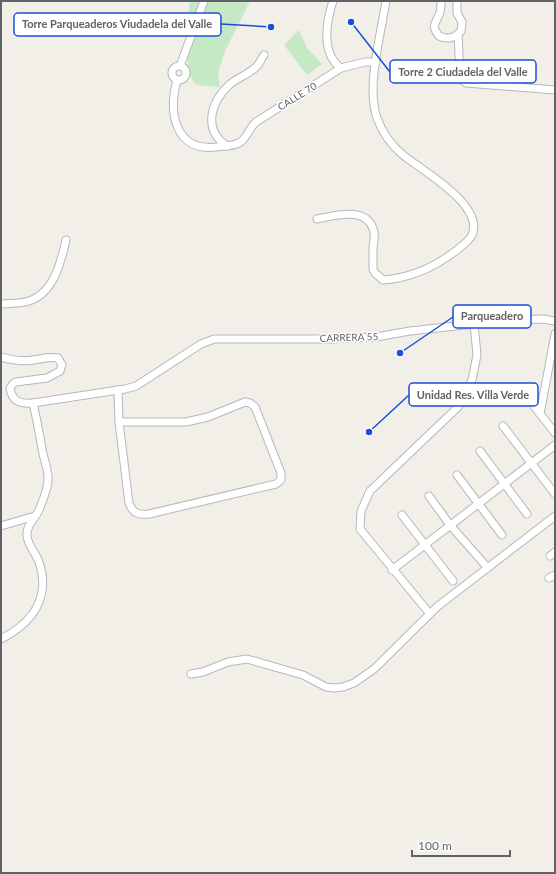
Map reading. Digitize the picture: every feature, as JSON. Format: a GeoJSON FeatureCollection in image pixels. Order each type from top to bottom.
{"type":"FeatureCollection","features":[{"type":"Feature","properties":{"kind":"street"},"geometry":{"type":"LineString","coordinates":[[204,1],[180,66],[184,68],[185,75],[180,80],[176,80],[173,112],[175,122],[188,142],[196,146],[213,148],[227,146]]}},
{"type":"Feature","properties":{"kind":"street"},"geometry":{"type":"LineString","coordinates":[[333,1],[326,43],[329,53],[335,63],[341,68]]}},
{"type":"Feature","properties":{"kind":"street"},"geometry":{"type":"LineString","coordinates":[[317,219],[349,214],[366,220],[372,226],[374,234],[373,269],[375,273],[383,280],[411,275],[429,269],[464,245],[472,235],[474,226],[472,220],[458,197],[402,154],[384,132],[376,117],[373,103],[373,84],[386,1]]}},
{"type":"Feature","properties":{"kind":"street"},"geometry":{"type":"LineString","coordinates":[[441,1],[440,14],[434,25],[435,31],[439,36],[447,38],[455,36],[461,31],[462,26],[461,20],[457,13],[457,1]]}},
{"type":"Feature","properties":{"kind":"street"},"geometry":{"type":"LineString","coordinates":[[458,34],[460,76],[466,83],[555,90]]}},
{"type":"Feature","properties":{"kind":"street"},"geometry":{"type":"LineString","coordinates":[[227,146],[216,136],[212,125],[212,117],[217,100],[230,84],[255,68],[264,55]]}},
{"type":"Feature","properties":{"kind":"street","name":"CALLE 70"},"geometry":{"type":"LineString","coordinates":[[227,146],[243,140],[252,125],[256,122],[341,68],[365,62],[376,62]]}},
{"type":"Feature","properties":{"kind":"street"},"geometry":{"type":"LineString","coordinates":[[1,304],[28,301],[42,293],[52,281],[61,264],[66,240]]}},
{"type":"Feature","properties":{"kind":"street","name":"CARRERA 55"},"geometry":{"type":"LineString","coordinates":[[118,390],[136,386],[201,344],[214,339],[330,339],[376,337],[410,331],[510,320],[543,319],[555,321]]}},
{"type":"Feature","properties":{"kind":"street"},"geometry":{"type":"LineString","coordinates":[[430,614],[392,570],[360,529],[361,511],[370,491],[458,406],[472,380],[477,355],[474,324]]}},
{"type":"Feature","properties":{"kind":"street"},"geometry":{"type":"LineString","coordinates":[[540,414],[555,334]]}},
{"type":"Feature","properties":{"kind":"street"},"geometry":{"type":"LineString","coordinates":[[1,357],[14,361],[50,357],[58,358],[62,365],[60,371],[47,378],[16,382],[13,384],[10,388],[13,398],[20,403],[33,403],[118,390],[119,422],[129,503],[134,512],[140,515],[276,484],[281,480],[281,473],[255,407],[250,403],[245,402],[208,417],[186,422],[119,422]]}},
{"type":"Feature","properties":{"kind":"street"},"geometry":{"type":"LineString","coordinates":[[1,639],[23,625],[34,613],[41,599],[43,586],[42,572],[39,561],[26,536],[27,528],[35,516],[44,496],[48,479],[33,403]]}},
{"type":"Feature","properties":{"kind":"street"},"geometry":{"type":"LineString","coordinates":[[534,406],[555,433]]}},
{"type":"Feature","properties":{"kind":"street"},"geometry":{"type":"LineString","coordinates":[[503,426],[555,494]]}},
{"type":"Feature","properties":{"kind":"street"},"geometry":{"type":"LineString","coordinates":[[392,570],[555,445]]}},
{"type":"Feature","properties":{"kind":"street"},"geometry":{"type":"LineString","coordinates":[[480,450],[527,514]]}},
{"type":"Feature","properties":{"kind":"street"},"geometry":{"type":"LineString","coordinates":[[457,475],[502,535]]}},
{"type":"Feature","properties":{"kind":"street"},"geometry":{"type":"LineString","coordinates":[[429,496],[450,525],[487,567]]}},
{"type":"Feature","properties":{"kind":"street"},"geometry":{"type":"LineString","coordinates":[[402,515],[454,581]]}},
{"type":"Feature","properties":{"kind":"street"},"geometry":{"type":"LineString","coordinates":[[1,526],[35,516]]}},
{"type":"Feature","properties":{"kind":"street"},"geometry":{"type":"LineString","coordinates":[[191,674],[203,672],[228,662],[247,659],[303,675],[326,687],[343,687],[354,683],[374,669],[430,614],[458,590],[555,516]]}},
{"type":"Feature","properties":{"kind":"green space"},"geometry":{"type":"Polygon","coordinates":[[[190,1],[250,1],[225,51],[218,73],[220,87],[198,85],[193,81],[190,72],[187,47],[190,1]]]}},
{"type":"Feature","properties":{"kind":"green space"},"geometry":{"type":"Polygon","coordinates":[[[299,30],[307,48],[322,64],[307,75],[284,45],[299,30]]]}},
{"type":"Feature","properties":{"kind":"place","name":"Torre 2 Ciudadela del Valle"},"geometry":{"type":"Point","coordinates":[351,22]}},
{"type":"Feature","properties":{"kind":"place","name":"Torre Parqueaderos Viudadela del Valle"},"geometry":{"type":"Point","coordinates":[271,27]}},
{"type":"Feature","properties":{"kind":"place","name":"Parqueadero"},"geometry":{"type":"Point","coordinates":[400,353]}},
{"type":"Feature","properties":{"kind":"place","name":"Unidad Res. Villa Verde"},"geometry":{"type":"Point","coordinates":[369,432]}}]}
